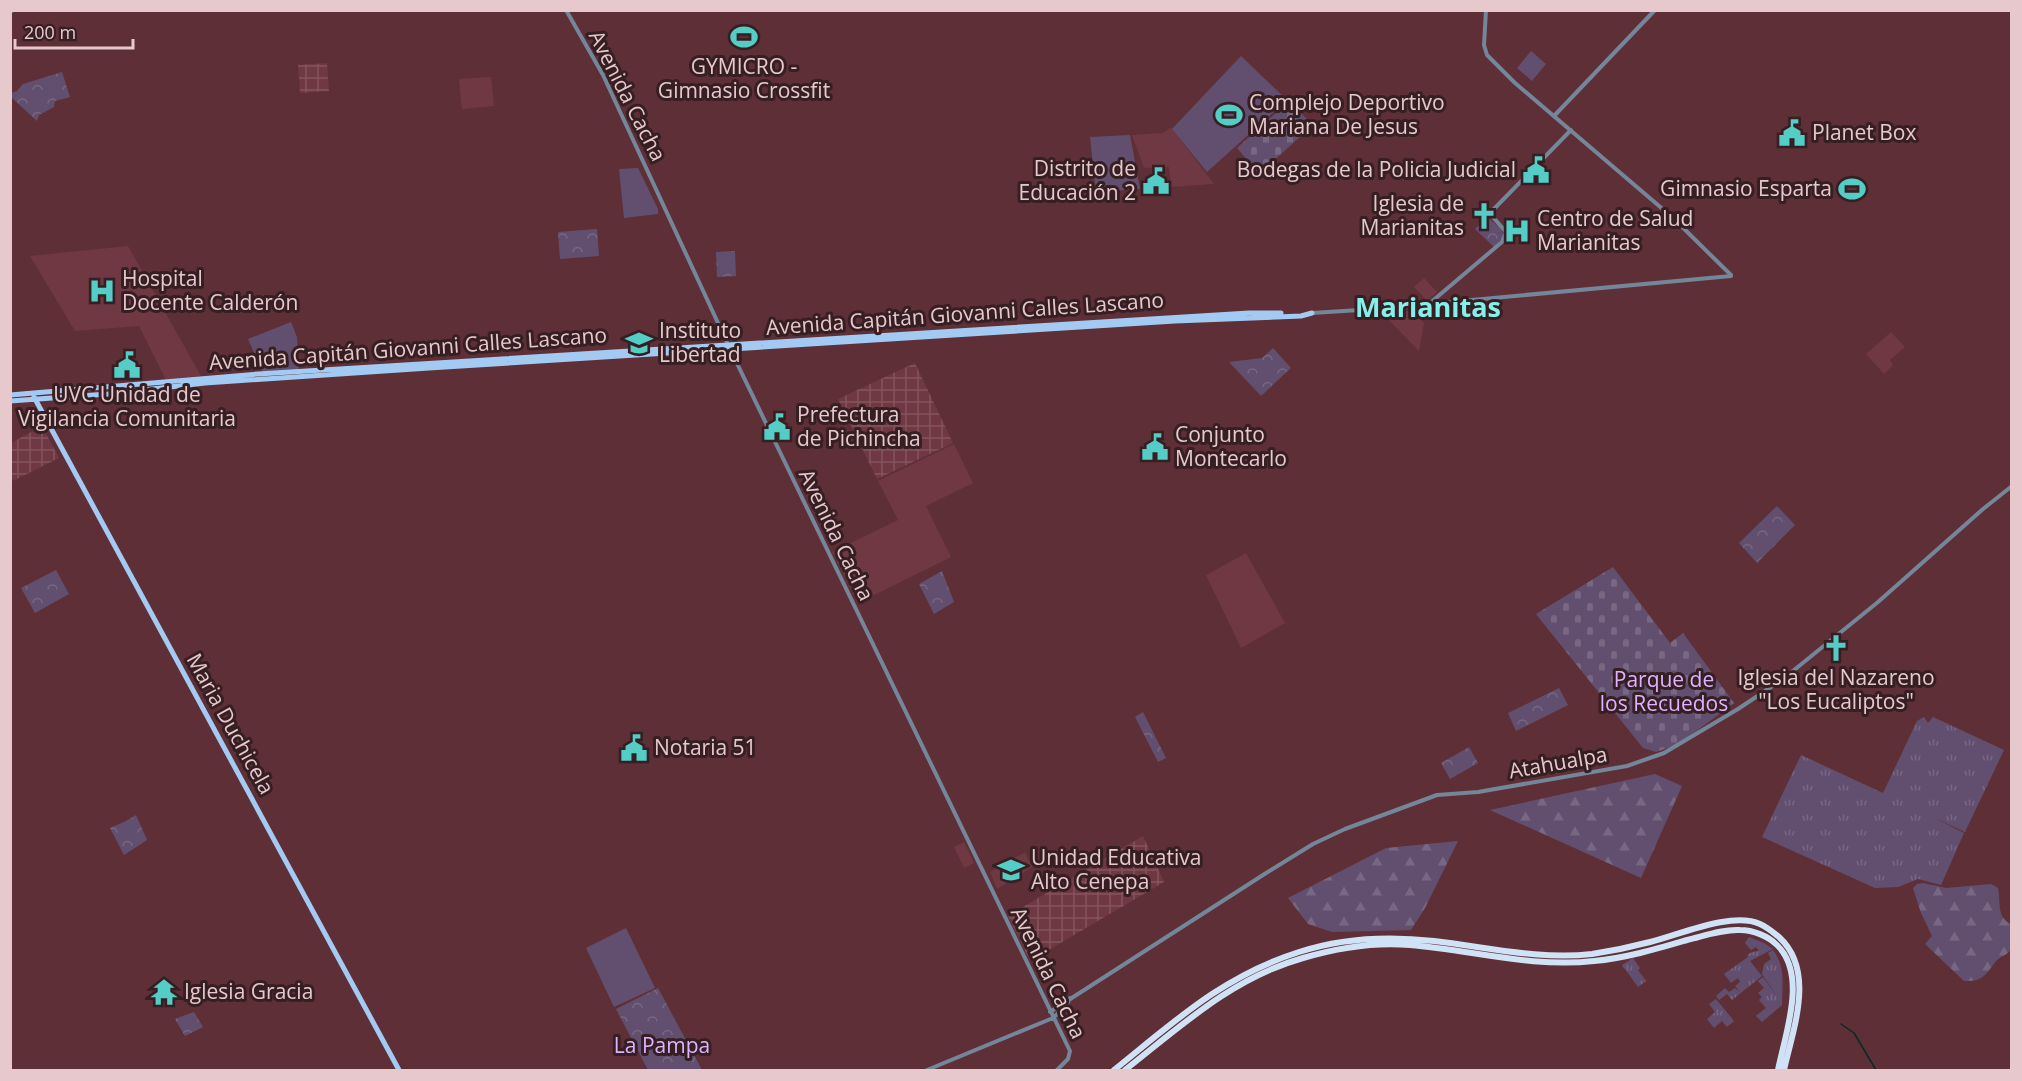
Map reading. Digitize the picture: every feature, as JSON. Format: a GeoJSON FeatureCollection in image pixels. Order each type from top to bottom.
{"type":"FeatureCollection","features":[{"type":"Feature","properties":{"kind":"highway"},"geometry":{"type":"LineString","coordinates":[[1114,1071],[1187,1010],[1209,995],[1244,974],[1301,951],[1339,943],[1394,939],[1436,941],[1532,955],[1571,956],[1632,947],[1704,927],[1737,921],[1760,924],[1777,935],[1792,954],[1798,969],[1800,995],[1784,1071]]}},
{"type":"Feature","properties":{"kind":"highway"},"geometry":{"type":"LineString","coordinates":[[1125,1071],[1190,1017],[1221,995],[1257,975],[1304,957],[1342,949],[1394,944],[1531,962],[1571,963],[1625,957],[1707,935],[1736,930],[1758,934],[1773,942],[1783,952],[1790,967],[1793,978],[1793,997],[1778,1071]]}},
{"type":"Feature","properties":{"kind":"main road","name":"Avenida Capitán Giovanni Calles Lascano"},"geometry":{"type":"LineString","coordinates":[[10,395],[33,396],[1250,313],[1312,313]]}},
{"type":"Feature","properties":{"kind":"main road","name":"Avenida Capitán Giovanni Calles Lascano"},"geometry":{"type":"LineString","coordinates":[[730,348],[1175,321],[1301,316],[1312,313]]}},
{"type":"Feature","properties":{"kind":"main road","name":"Avenida Capitán Giovanni Calles Lascano"},"geometry":{"type":"LineString","coordinates":[[10,401],[33,396]]}},
{"type":"Feature","properties":{"kind":"main road","name":"Maria Duchicela"},"geometry":{"type":"LineString","coordinates":[[33,396],[399,1071]]}},
{"type":"Feature","properties":{"kind":"street","name":"Avenida Cacha"},"geometry":{"type":"LineString","coordinates":[[566,10],[603,75],[730,348],[1070,1053],[1068,1059],[1057,1071]]}},
{"type":"Feature","properties":{"kind":"street"},"geometry":{"type":"LineString","coordinates":[[1428,304],[1504,240],[1505,230],[1492,216],[1492,211],[1571,130],[1515,83],[1487,55],[1484,45],[1486,10]]}},
{"type":"Feature","properties":{"kind":"street"},"geometry":{"type":"LineString","coordinates":[[1554,116],[1655,10]]}},
{"type":"Feature","properties":{"kind":"street","name":"Avenida Capitán Giovanni Calles Lascano"},"geometry":{"type":"LineString","coordinates":[[1312,313],[1407,308],[1443,302],[1731,276],[1672,217],[1571,130]]}},
{"type":"Feature","properties":{"kind":"street"},"geometry":{"type":"LineString","coordinates":[[1439,295],[1439,300],[1443,302]]}},
{"type":"Feature","properties":{"kind":"street","name":"Atahualpa"},"geometry":{"type":"LineString","coordinates":[[1050,1012],[1263,875],[1313,844],[1345,829],[1437,795],[1478,792],[1630,765],[1664,753],[1783,679],[1878,602],[2012,486]]}},
{"type":"Feature","properties":{"kind":"street","name":"Atahualpa"},"geometry":{"type":"LineString","coordinates":[[1053,1018],[1066,1006],[1070,998]]}},
{"type":"Feature","properties":{"kind":"street"},"geometry":{"type":"LineString","coordinates":[[927,1071],[1053,1018]]}},
{"type":"Feature","properties":{"kind":"shaded area"},"geometry":{"type":"Polygon","coordinates":[[[327,63],[329,91],[300,93],[298,65],[327,63]]]}},
{"type":"Feature","properties":{"kind":"shaded area"},"geometry":{"type":"Polygon","coordinates":[[[491,77],[494,106],[462,109],[459,79],[491,77]]]}},
{"type":"Feature","properties":{"kind":"shaded area"},"geometry":{"type":"Polygon","coordinates":[[[1171,127],[1214,184],[1171,187],[1169,167],[1144,168],[1132,135],[1163,133],[1171,127]]]}},
{"type":"Feature","properties":{"kind":"shaded area","name":"Hospital Docente Calderón"},"geometry":{"type":"Polygon","coordinates":[[[128,246],[201,376],[166,380],[139,326],[75,331],[30,256],[128,246]]]}},
{"type":"Feature","properties":{"kind":"shaded area"},"geometry":{"type":"Polygon","coordinates":[[[1424,278],[1437,292],[1427,301],[1414,287],[1424,278]]]}},
{"type":"Feature","properties":{"kind":"shaded area"},"geometry":{"type":"Polygon","coordinates":[[[1411,311],[1424,323],[1419,351],[1382,313],[1411,311]]]}},
{"type":"Feature","properties":{"kind":"shaded area"},"geometry":{"type":"Polygon","coordinates":[[[1891,332],[1905,347],[1890,360],[1893,365],[1884,374],[1866,354],[1891,332]]]}},
{"type":"Feature","properties":{"kind":"shaded area"},"geometry":{"type":"Polygon","coordinates":[[[915,363],[953,443],[877,479],[838,399],[915,363]]]}},
{"type":"Feature","properties":{"kind":"shaded area"},"geometry":{"type":"Polygon","coordinates":[[[42,426],[59,458],[13,481],[11,443],[42,426]]]}},
{"type":"Feature","properties":{"kind":"shaded area"},"geometry":{"type":"Polygon","coordinates":[[[954,444],[973,483],[926,506],[951,557],[858,603],[832,552],[898,520],[878,481],[954,444]]]}},
{"type":"Feature","properties":{"kind":"shaded area"},"geometry":{"type":"Polygon","coordinates":[[[1246,553],[1285,623],[1241,648],[1206,575],[1246,553]]]}},
{"type":"Feature","properties":{"kind":"shaded area"},"geometry":{"type":"Polygon","coordinates":[[[1143,836],[1164,882],[1030,961],[1008,916],[1143,836]]]}},
{"type":"Feature","properties":{"kind":"shaded area"},"geometry":{"type":"Polygon","coordinates":[[[964,842],[974,863],[964,868],[954,847],[964,842]]]}},
{"type":"Feature","properties":{"kind":"shaded area","name":"Unidad Educativa Alto Cenepa"},"geometry":{"type":"Polygon","coordinates":[[[1025,852],[1032,867],[997,889],[990,872],[1025,852]]]}},
{"type":"Feature","properties":{"kind":"green space"},"geometry":{"type":"Polygon","coordinates":[[[1531,51],[1546,64],[1532,81],[1517,68],[1531,51]]]}},
{"type":"Feature","properties":{"kind":"green space","name":"Complejo Deportivo Mariana De Jesus"},"geometry":{"type":"Polygon","coordinates":[[[1241,56],[1287,100],[1207,172],[1172,129],[1241,56]]]}},
{"type":"Feature","properties":{"kind":"green space"},"geometry":{"type":"Polygon","coordinates":[[[62,72],[70,97],[55,101],[54,107],[39,115],[37,121],[11,97],[11,93],[17,91],[23,84],[62,72]]]}},
{"type":"Feature","properties":{"kind":"green space"},"geometry":{"type":"Polygon","coordinates":[[[1289,101],[1313,125],[1259,174],[1237,148],[1289,101]]]}},
{"type":"Feature","properties":{"kind":"green space"},"geometry":{"type":"Polygon","coordinates":[[[1130,135],[1140,189],[1096,192],[1090,137],[1130,135]]]}},
{"type":"Feature","properties":{"kind":"green space"},"geometry":{"type":"Polygon","coordinates":[[[638,168],[658,209],[658,214],[624,218],[619,169],[638,168]]]}},
{"type":"Feature","properties":{"kind":"green space"},"geometry":{"type":"Polygon","coordinates":[[[1487,217],[1500,228],[1503,234],[1494,247],[1475,229],[1487,217]]]}},
{"type":"Feature","properties":{"kind":"green space"},"geometry":{"type":"Polygon","coordinates":[[[597,229],[599,256],[560,259],[558,232],[597,229]]]}},
{"type":"Feature","properties":{"kind":"green space"},"geometry":{"type":"Polygon","coordinates":[[[735,251],[736,276],[717,277],[716,252],[735,251]]]}},
{"type":"Feature","properties":{"kind":"green space"},"geometry":{"type":"Polygon","coordinates":[[[291,322],[297,337],[299,370],[263,373],[248,339],[291,322]]]}},
{"type":"Feature","properties":{"kind":"green space"},"geometry":{"type":"Polygon","coordinates":[[[1273,348],[1291,368],[1261,396],[1229,362],[1262,358],[1273,348]]]}},
{"type":"Feature","properties":{"kind":"green space"},"geometry":{"type":"Polygon","coordinates":[[[1777,506],[1795,525],[1757,563],[1739,543],[1777,506]]]}},
{"type":"Feature","properties":{"kind":"green space","name":"Parque de los Recuedos"},"geometry":{"type":"Polygon","coordinates":[[[1613,567],[1670,643],[1683,633],[1734,703],[1679,744],[1656,752],[1643,748],[1536,614],[1613,567]]]}},
{"type":"Feature","properties":{"kind":"green space"},"geometry":{"type":"Polygon","coordinates":[[[56,570],[69,594],[35,613],[21,588],[56,570]]]}},
{"type":"Feature","properties":{"kind":"green space"},"geometry":{"type":"Polygon","coordinates":[[[942,571],[954,602],[934,614],[919,584],[942,571]]]}},
{"type":"Feature","properties":{"kind":"green space"},"geometry":{"type":"Polygon","coordinates":[[[1559,688],[1568,705],[1516,731],[1508,713],[1559,688]]]}},
{"type":"Feature","properties":{"kind":"green space"},"geometry":{"type":"Polygon","coordinates":[[[1143,712],[1166,758],[1158,762],[1135,717],[1143,712]]]}},
{"type":"Feature","properties":{"kind":"green space"},"geometry":{"type":"Polygon","coordinates":[[[1924,717],[1928,723],[1933,717],[2004,750],[1965,832],[1933,817],[1964,833],[1941,885],[1918,879],[1898,887],[1875,888],[1762,837],[1801,755],[1883,793],[1917,721],[1924,717]]]}},
{"type":"Feature","properties":{"kind":"green space"},"geometry":{"type":"Polygon","coordinates":[[[1469,747],[1478,763],[1450,779],[1441,763],[1469,747]]]}},
{"type":"Feature","properties":{"kind":"green space"},"geometry":{"type":"Polygon","coordinates":[[[1655,774],[1682,786],[1641,878],[1490,810],[1655,774]]]}},
{"type":"Feature","properties":{"kind":"green space"},"geometry":{"type":"Polygon","coordinates":[[[136,815],[147,840],[124,855],[110,828],[136,815]]]}},
{"type":"Feature","properties":{"kind":"green space"},"geometry":{"type":"Polygon","coordinates":[[[1458,841],[1425,908],[1411,930],[1332,932],[1308,924],[1288,898],[1386,848],[1458,841]]]}},
{"type":"Feature","properties":{"kind":"green space"},"geometry":{"type":"Polygon","coordinates":[[[1923,883],[1946,888],[1991,884],[1998,888],[2001,913],[2011,924],[2011,949],[1996,961],[1980,979],[1964,981],[1925,944],[1932,936],[1913,888],[1923,883]]]}},
{"type":"Feature","properties":{"kind":"green space"},"geometry":{"type":"Polygon","coordinates":[[[626,928],[655,988],[614,1007],[586,948],[626,928]]]}},
{"type":"Feature","properties":{"kind":"green space"},"geometry":{"type":"Polygon","coordinates":[[[1749,937],[1773,949],[1750,961],[1762,976],[1732,1000],[1727,994],[1719,1000],[1716,996],[1725,988],[1729,992],[1735,988],[1740,992],[1735,986],[1740,982],[1738,978],[1731,983],[1724,974],[1748,957],[1747,955],[1759,951],[1756,947],[1751,950],[1745,943],[1749,937]]]}},
{"type":"Feature","properties":{"kind":"green space"},"geometry":{"type":"Polygon","coordinates":[[[1773,950],[1782,970],[1782,1005],[1762,1022],[1756,1016],[1766,1008],[1759,1000],[1762,997],[1758,993],[1764,988],[1758,981],[1763,977],[1781,1002],[1762,974],[1764,964],[1771,959],[1768,953],[1773,950]]]}},
{"type":"Feature","properties":{"kind":"green space"},"geometry":{"type":"Polygon","coordinates":[[[1633,958],[1646,981],[1638,987],[1622,965],[1633,958]]]}},
{"type":"Feature","properties":{"kind":"green space","name":"La Pampa"},"geometry":{"type":"Polygon","coordinates":[[[658,988],[702,1070],[648,1070],[616,1009],[658,988]]]}},
{"type":"Feature","properties":{"kind":"green space"},"geometry":{"type":"Polygon","coordinates":[[[1716,999],[1734,1021],[1727,1027],[1722,1021],[1714,1028],[1707,1019],[1715,1012],[1709,1004],[1716,999]]]}},
{"type":"Feature","properties":{"kind":"green space"},"geometry":{"type":"Polygon","coordinates":[[[194,1012],[203,1027],[185,1036],[175,1019],[194,1012]]]}},
{"type":"Feature","properties":{"kind":"waterway"},"geometry":{"type":"LineString","coordinates":[[1841,1024],[1854,1033],[1876,1070]]}},
{"type":"Feature","properties":{"kind":"place","name":"GYMICRO - Gimnasio Crossfit"},"geometry":{"type":"Point","coordinates":[744,37]}},
{"type":"Feature","properties":{"kind":"place","name":"Complejo Deportivo Mariana De Jesus"},"geometry":{"type":"Point","coordinates":[1229,115]}},
{"type":"Feature","properties":{"kind":"place","name":"Planet Box"},"geometry":{"type":"Point","coordinates":[1792,133]}},
{"type":"Feature","properties":{"kind":"place","name":"Bodegas de la Policia Judicial"},"geometry":{"type":"Point","coordinates":[1536,170]}},
{"type":"Feature","properties":{"kind":"place","name":"Distrito de Educación 2"},"geometry":{"type":"Point","coordinates":[1156,181]}},
{"type":"Feature","properties":{"kind":"place","name":"Gimnasio Esparta"},"geometry":{"type":"Point","coordinates":[1852,189]}},
{"type":"Feature","properties":{"kind":"place","name":"Iglesia de Marianitas"},"geometry":{"type":"Point","coordinates":[1484,216]}},
{"type":"Feature","properties":{"kind":"place","name":"Centro de Salud Marianitas"},"geometry":{"type":"Point","coordinates":[1517,231]}},
{"type":"Feature","properties":{"kind":"place","name":"Hospital Docente Calderón"},"geometry":{"type":"Point","coordinates":[102,291]}},
{"type":"Feature","properties":{"kind":"place","name":"Instituto Libertad"},"geometry":{"type":"Point","coordinates":[639,343]}},
{"type":"Feature","properties":{"kind":"place","name":"UVC Unidad de Vigilancia Comunitaria"},"geometry":{"type":"Point","coordinates":[127,365]}},
{"type":"Feature","properties":{"kind":"place","name":"Prefectura de Pichincha"},"geometry":{"type":"Point","coordinates":[777,427]}},
{"type":"Feature","properties":{"kind":"place","name":"Conjunto Montecarlo"},"geometry":{"type":"Point","coordinates":[1155,447]}},
{"type":"Feature","properties":{"kind":"place","name":"Iglesia del Nazareno \"Los Eucaliptos\""},"geometry":{"type":"Point","coordinates":[1836,648]}},
{"type":"Feature","properties":{"kind":"place","name":"Notaria 51"},"geometry":{"type":"Point","coordinates":[634,748]}},
{"type":"Feature","properties":{"kind":"place","name":"Unidad Educativa Alto Cenepa"},"geometry":{"type":"Point","coordinates":[1011,870]}},
{"type":"Feature","properties":{"kind":"place","name":"Iglesia Gracia"},"geometry":{"type":"Point","coordinates":[164,992]}},
{"type":"Feature","properties":{"kind":"district","name":"Marianitas"},"geometry":{"type":"Point","coordinates":[1428,308]}}]}
